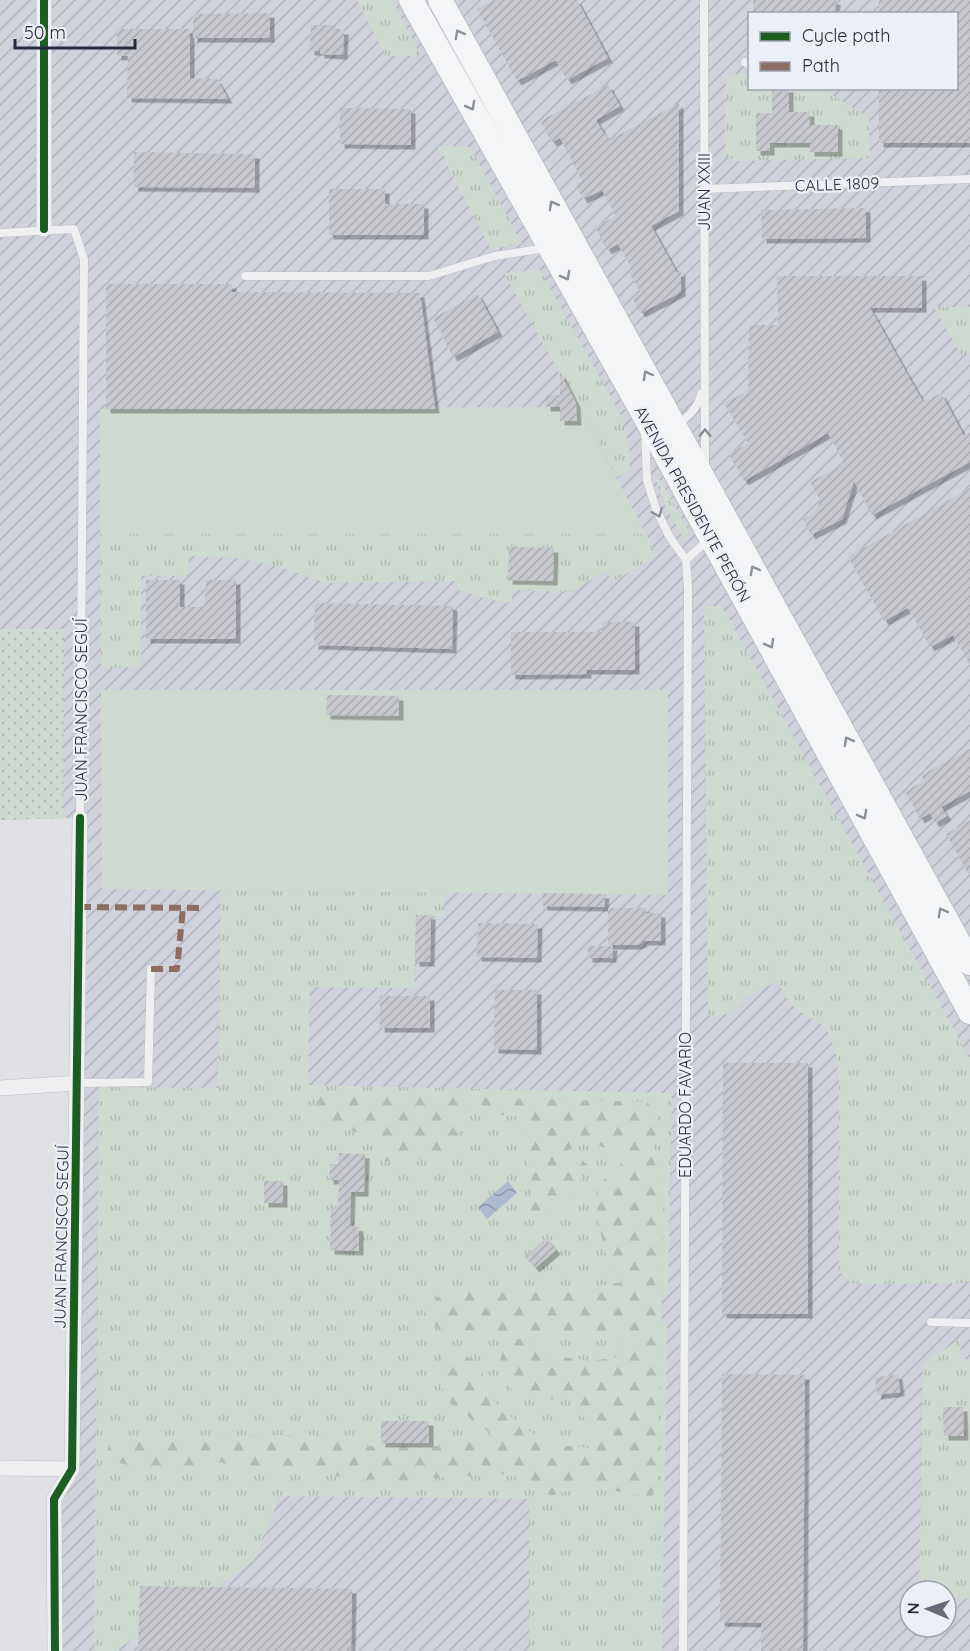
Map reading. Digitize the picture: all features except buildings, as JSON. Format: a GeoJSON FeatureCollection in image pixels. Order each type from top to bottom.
{"type":"FeatureCollection","features":[{"type":"Feature","properties":{"kind":"main road","name":"AVENIDA PRESIDENTE PERÓN"},"geometry":{"type":"LineString","coordinates":[[411,0],[644,415],[666,434],[705,481],[719,531],[970,963]]}},
{"type":"Feature","properties":{"kind":"main road","name":"AVENIDA PRESIDENTE PERÓN"},"geometry":{"type":"LineString","coordinates":[[440,0],[970,1012]]}},
{"type":"Feature","properties":{"kind":"street"},"geometry":{"type":"LineString","coordinates":[[44,0],[44,229]]}},
{"type":"Feature","properties":{"kind":"street","name":"JUAN FRANCISCO SEGUÍ"},"geometry":{"type":"LineString","coordinates":[[72,1469],[80,818]]}},
{"type":"Feature","properties":{"kind":"street"},"geometry":{"type":"LineString","coordinates":[[0,1088],[76,1083]]}},
{"type":"Feature","properties":{"kind":"street"},"geometry":{"type":"LineString","coordinates":[[0,1468],[72,1469]]}},
{"type":"Feature","properties":{"kind":"street"},"geometry":{"type":"LineString","coordinates":[[55,1651],[54,1499],[72,1469]]}},
{"type":"Feature","properties":{"kind":"lane","name":"JUAN XXIII"},"geometry":{"type":"LineString","coordinates":[[704,0],[705,481]]}},
{"type":"Feature","properties":{"kind":"lane","name":"CALLE 1809"},"geometry":{"type":"LineString","coordinates":[[704,189],[970,179]]}},
{"type":"Feature","properties":{"kind":"lane"},"geometry":{"type":"LineString","coordinates":[[0,233],[44,229]]}},
{"type":"Feature","properties":{"kind":"lane","name":"JUAN FRANCISCO SEGUÍ"},"geometry":{"type":"LineString","coordinates":[[44,229],[74,229],[84,259],[80,818]]}},
{"type":"Feature","properties":{"kind":"lane"},"geometry":{"type":"LineString","coordinates":[[245,276],[429,276],[495,256],[550,247]]}},
{"type":"Feature","properties":{"kind":"lane","name":"JUAN XXIII"},"geometry":{"type":"LineString","coordinates":[[647,480],[652,458],[666,434],[689,416],[699,401],[704,384]]}},
{"type":"Feature","properties":{"kind":"lane"},"geometry":{"type":"LineString","coordinates":[[644,415],[647,480],[656,509],[669,536],[686,560],[719,531]]}},
{"type":"Feature","properties":{"kind":"lane","name":"EDUARDO FAVARIO"},"geometry":{"type":"LineString","coordinates":[[683,1651],[688,599],[686,560]]}},
{"type":"Feature","properties":{"kind":"lane"},"geometry":{"type":"LineString","coordinates":[[76,1083],[148,1082],[151,969]]}},
{"type":"Feature","properties":{"kind":"lane"},"geometry":{"type":"LineString","coordinates":[[931,1322],[970,1323]]}},
{"type":"Feature","properties":{"kind":"shaded area"},"geometry":{"type":"Polygon","coordinates":[[[0,0],[970,0],[970,1651],[55,1651],[54,1499],[72,1469],[80,818],[0,820],[0,0]]]}},
{"type":"Feature","properties":{"kind":"green space"},"geometry":{"type":"Polygon","coordinates":[[[357,0],[392,0],[421,56],[386,56],[357,0]]]}},
{"type":"Feature","properties":{"kind":"green space"},"geometry":{"type":"Polygon","coordinates":[[[731,74],[748,74],[748,90],[825,90],[869,118],[870,158],[735,161],[725,155],[726,78],[731,74]]]}},
{"type":"Feature","properties":{"kind":"green space"},"geometry":{"type":"Polygon","coordinates":[[[437,146],[470,147],[522,244],[491,249],[437,146]]]}},
{"type":"Feature","properties":{"kind":"green space"},"geometry":{"type":"Polygon","coordinates":[[[540,270],[623,419],[629,447],[630,470],[617,477],[504,273],[540,270]]]}},
{"type":"Feature","properties":{"kind":"green space"},"geometry":{"type":"Polygon","coordinates":[[[934,307],[970,307],[970,352],[962,356],[934,307]]]}},
{"type":"Feature","properties":{"kind":"green space"},"geometry":{"type":"Polygon","coordinates":[[[579,407],[646,534],[100,534],[100,409],[579,407]]]}},
{"type":"Feature","properties":{"kind":"green space"},"geometry":{"type":"Polygon","coordinates":[[[659,478],[689,532],[688,539],[683,538],[662,500],[656,479],[659,478]]]}},
{"type":"Feature","properties":{"kind":"green space"},"geometry":{"type":"Polygon","coordinates":[[[100,534],[646,534],[657,555],[613,582],[606,571],[570,592],[512,590],[512,603],[457,590],[457,581],[326,583],[277,566],[235,558],[189,556],[188,576],[141,576],[141,667],[101,668],[100,534]]]}},
{"type":"Feature","properties":{"kind":"green space"},"geometry":{"type":"Polygon","coordinates":[[[704,606],[722,606],[970,1059],[970,1281],[855,1284],[846,1280],[839,1270],[839,1076],[834,1048],[826,1027],[791,1004],[778,981],[746,997],[727,1014],[708,1016],[704,606]]]}},
{"type":"Feature","properties":{"kind":"green space"},"geometry":{"type":"Polygon","coordinates":[[[0,629],[64,629],[63,818],[0,820],[0,629]]]}},
{"type":"Feature","properties":{"kind":"green space"},"geometry":{"type":"Polygon","coordinates":[[[101,690],[668,690],[668,895],[102,889],[101,690]]]}},
{"type":"Feature","properties":{"kind":"green space"},"geometry":{"type":"Polygon","coordinates":[[[221,890],[444,892],[444,917],[416,915],[414,988],[310,987],[308,1085],[672,1093],[668,1295],[578,1301],[576,1329],[667,1323],[662,1651],[529,1651],[529,1499],[280,1496],[254,1560],[192,1606],[120,1647],[119,1651],[94,1651],[99,1087],[218,1088],[221,890]]]}},
{"type":"Feature","properties":{"kind":"green space"},"geometry":{"type":"Polygon","coordinates":[[[318,1093],[647,1102],[658,1118],[653,1147],[665,1187],[657,1479],[652,1498],[584,1485],[551,1496],[525,1478],[501,1474],[403,1480],[348,1479],[305,1467],[248,1470],[220,1462],[198,1473],[152,1469],[107,1461],[109,1437],[318,1435],[374,1447],[436,1446],[469,1442],[502,1446],[485,1429],[450,1403],[433,1369],[447,1348],[480,1363],[488,1396],[522,1427],[554,1445],[591,1448],[592,1427],[567,1398],[545,1400],[513,1393],[500,1362],[505,1339],[534,1339],[540,1354],[591,1361],[618,1357],[625,1338],[438,1329],[425,1312],[445,1288],[580,1289],[622,1282],[606,1255],[597,1217],[598,1185],[634,1152],[613,1151],[589,1142],[568,1150],[588,1165],[572,1194],[543,1218],[528,1214],[533,1186],[525,1151],[525,1117],[460,1111],[454,1153],[434,1173],[425,1156],[411,1162],[386,1161],[375,1137],[344,1129],[319,1116],[318,1093]]]}},
{"type":"Feature","properties":{"kind":"green space"},"geometry":{"type":"Polygon","coordinates":[[[961,1338],[960,1359],[970,1360],[970,1599],[958,1598],[958,1579],[919,1579],[923,1365],[961,1338]]]}},
{"type":"Feature","properties":{"kind":"water"},"geometry":{"type":"Polygon","coordinates":[[[508,1181],[517,1193],[487,1219],[478,1207],[508,1181]]]}},
{"type":"Feature","properties":{"kind":"marked path"},"geometry":{"type":"LineString","coordinates":[[79,907],[205,908]]}},
{"type":"Feature","properties":{"kind":"marked path"},"geometry":{"type":"LineString","coordinates":[[151,969],[177,969],[183,908]]}},
{"type":"Feature","properties":{"kind":"cycle path"},"geometry":{"type":"LineString","coordinates":[[44,0],[44,229]]}},
{"type":"Feature","properties":{"kind":"cycle path"},"geometry":{"type":"LineString","coordinates":[[55,1651],[54,1499],[72,1469],[80,818]]}}]}
